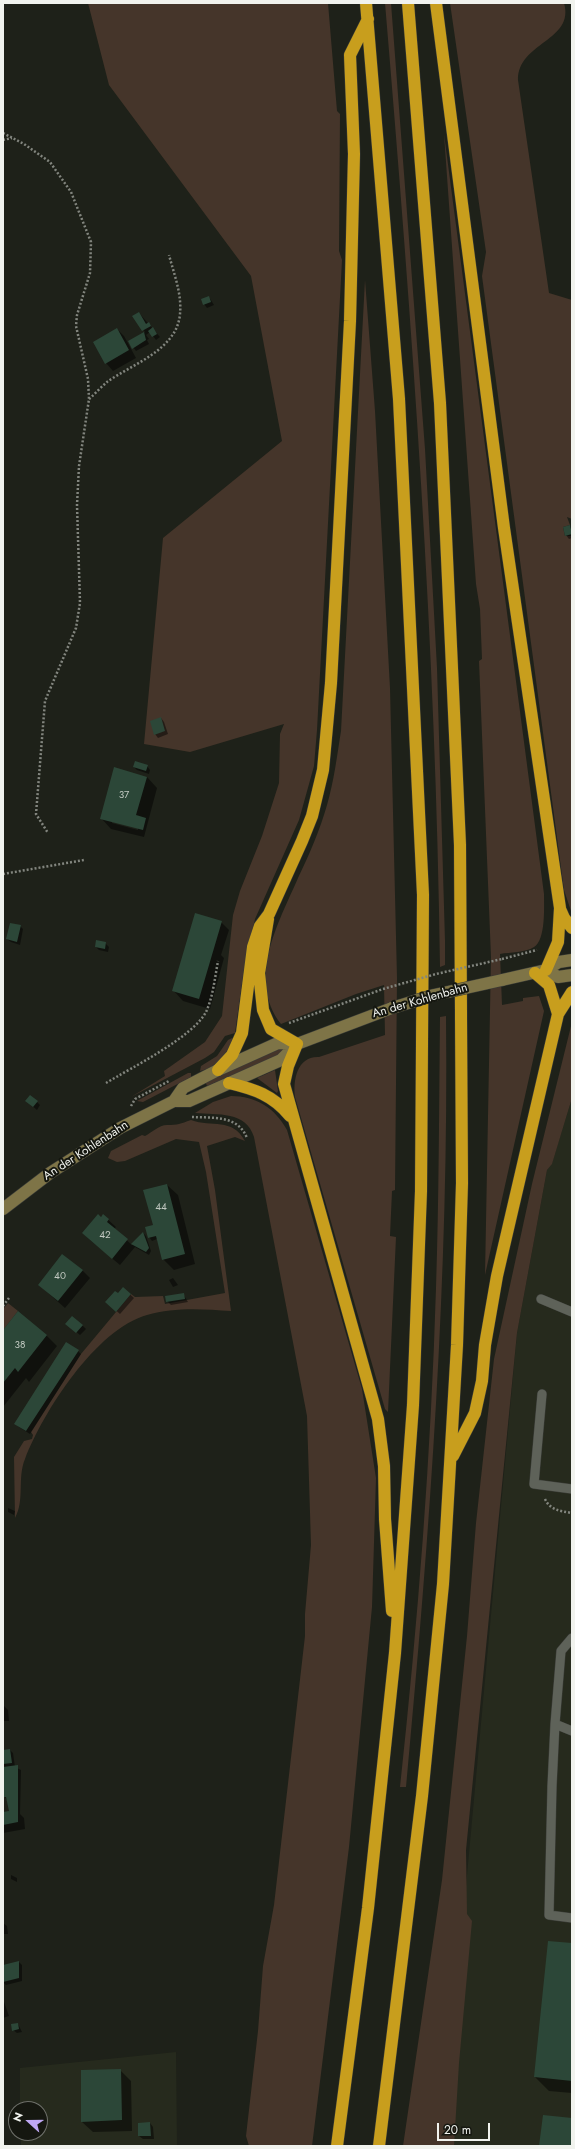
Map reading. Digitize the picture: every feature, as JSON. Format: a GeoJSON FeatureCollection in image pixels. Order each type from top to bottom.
{"type":"FeatureCollection","features":[{"type":"Feature","properties":{"kind":"highway"},"geometry":{"type":"LineString","coordinates":[[337,2146],[367,1916],[395,1653],[413,1405],[421,1190],[423,894],[399,399],[366,3]]}},
{"type":"Feature","properties":{"kind":"highway"},"geometry":{"type":"LineString","coordinates":[[379,2146],[422,1796],[443,1584],[457,1345],[462,1183],[460,845],[440,403],[408,3]]}},
{"type":"Feature","properties":{"kind":"highway"},"geometry":{"type":"LineString","coordinates":[[436,3],[504,528],[560,908],[558,942],[540,972],[549,985],[558,1014]]}},
{"type":"Feature","properties":{"kind":"highway"},"geometry":{"type":"LineString","coordinates":[[218,1070],[232,1055],[242,1033],[253,947],[260,926],[269,914],[312,816],[320,789],[326,751],[350,321],[354,154],[350,55],[368,20]]}},
{"type":"Feature","properties":{"kind":"highway"},"geometry":{"type":"LineString","coordinates":[[560,908],[564,918],[572,928]]}},
{"type":"Feature","properties":{"kind":"highway"},"geometry":{"type":"LineString","coordinates":[[269,914],[259,973],[263,1010],[271,1029],[297,1044],[288,1066],[284,1084],[378,1419],[384,1466],[385,1519],[395,1653]]}},
{"type":"Feature","properties":{"kind":"highway"},"geometry":{"type":"LineString","coordinates":[[450,1460],[475,1413],[482,1381],[485,1345],[497,1276],[558,1014],[572,992]]}},
{"type":"Feature","properties":{"kind":"highway"},"geometry":{"type":"LineString","coordinates":[[229,1083],[258,1090],[272,1098],[282,1106],[293,1120]]}},
{"type":"Feature","properties":{"kind":"main road","name":"An der Kohlenbahn"},"geometry":{"type":"LineString","coordinates":[[3,1209],[50,1173],[120,1128],[174,1101],[190,1101],[281,1060],[297,1044],[383,1010],[434,995],[540,972],[559,962],[572,960]]}},
{"type":"Feature","properties":{"kind":"main road"},"geometry":{"type":"LineString","coordinates":[[540,972],[558,977],[572,975]]}},
{"type":"Feature","properties":{"kind":"main road","name":"An der Kohlenbahn"},"geometry":{"type":"LineString","coordinates":[[174,1101],[182,1088],[218,1070],[278,1043],[297,1044]]}},
{"type":"Feature","properties":{"kind":"lane"},"geometry":{"type":"LineString","coordinates":[[541,1299],[572,1312]]}},
{"type":"Feature","properties":{"kind":"lane"},"geometry":{"type":"LineString","coordinates":[[542,1394],[534,1484],[572,1489]]}},
{"type":"Feature","properties":{"kind":"lane"},"geometry":{"type":"LineString","coordinates":[[572,1638],[561,1651],[552,1786],[549,1915],[572,1918]]}},
{"type":"Feature","properties":{"kind":"lane"},"geometry":{"type":"LineString","coordinates":[[555,1724],[572,1731]]}},
{"type":"Feature","properties":{"kind":"path"},"geometry":{"type":"LineString","coordinates":[[3,133],[50,162],[72,192],[91,242],[90,272],[77,315],[76,326],[88,379],[89,399],[79,466],[76,505],[80,603],[76,628],[45,702],[36,814],[48,833]]}},
{"type":"Feature","properties":{"kind":"path"},"geometry":{"type":"LineString","coordinates":[[3,140],[12,138]]}},
{"type":"Feature","properties":{"kind":"path"},"geometry":{"type":"LineString","coordinates":[[89,399],[107,382],[159,350],[177,328],[180,314],[180,292],[169,255]]}},
{"type":"Feature","properties":{"kind":"path"},"geometry":{"type":"LineString","coordinates":[[3,874],[84,860]]}},
{"type":"Feature","properties":{"kind":"path"},"geometry":{"type":"LineString","coordinates":[[383,989],[436,974],[502,959]]}},
{"type":"Feature","properties":{"kind":"path"},"geometry":{"type":"LineString","coordinates":[[106,1083],[181,1037],[198,1022],[205,1013],[208,1004],[218,961]]}},
{"type":"Feature","properties":{"kind":"path"},"geometry":{"type":"LineString","coordinates":[[174,1101],[188,1116],[222,1119],[236,1122],[244,1130],[248,1138]]}},
{"type":"Feature","properties":{"kind":"path"},"geometry":{"type":"LineString","coordinates":[[3,1306],[10,1298]]}},
{"type":"Feature","properties":{"kind":"path"},"geometry":{"type":"LineString","coordinates":[[542,1484],[545,1500],[549,1506],[572,1513]]}},
{"type":"Feature","properties":{"kind":"shaded area"},"geometry":{"type":"Polygon","coordinates":[[[88,3],[328,3],[337,111],[340,114],[339,251],[342,260],[314,766],[299,820],[255,919],[244,969],[235,1033],[225,1036],[214,1052],[205,1058],[131,1097],[165,1076],[164,1071],[205,1042],[222,1016],[233,915],[240,891],[262,836],[279,783],[280,734],[284,724],[190,752],[144,744],[163,538],[282,441],[251,276],[109,85],[88,3]]]}},
{"type":"Feature","properties":{"kind":"shaded area"},"geometry":{"type":"Polygon","coordinates":[[[385,3],[391,3],[425,449],[437,668],[445,941],[445,965],[440,967],[438,846],[428,605],[413,364],[385,3]]]}},
{"type":"Feature","properties":{"kind":"shaded area"},"geometry":{"type":"Polygon","coordinates":[[[450,3],[564,3],[565,16],[561,26],[527,57],[520,67],[518,80],[549,293],[572,300],[572,519],[567,517],[570,525],[563,527],[565,536],[572,536],[572,914],[564,890],[482,276],[486,252],[450,3]]]}},
{"type":"Feature","properties":{"kind":"shaded area"},"geometry":{"type":"Polygon","coordinates":[[[444,134],[544,894],[544,922],[541,937],[538,943],[530,949],[500,954],[502,1005],[523,1001],[523,998],[539,996],[544,1011],[485,1275],[491,957],[479,661],[482,659],[480,609],[476,584],[444,134]]]}},
{"type":"Feature","properties":{"kind":"shaded area"},"geometry":{"type":"Polygon","coordinates":[[[365,280],[375,411],[390,688],[397,978],[395,1190],[392,1191],[390,1236],[396,1237],[388,1412],[385,1409],[295,1097],[295,1083],[298,1070],[306,1060],[385,1035],[384,985],[356,994],[281,1024],[271,1007],[266,988],[266,970],[269,951],[282,913],[318,833],[329,796],[341,731],[365,280]]]}},
{"type":"Feature","properties":{"kind":"shaded area"},"geometry":{"type":"Polygon","coordinates":[[[446,1016],[444,1209],[436,1402],[415,1691],[406,1787],[400,1787],[413,1662],[431,1413],[437,1254],[440,1017],[446,1016]]]}},
{"type":"Feature","properties":{"kind":"shaded area"},"geometry":{"type":"Polygon","coordinates":[[[572,1022],[572,1098],[552,1164],[547,1170],[517,1333],[466,1850],[467,1914],[472,1921],[459,2063],[454,2146],[403,2146],[442,1880],[467,1636],[476,1523],[494,1359],[532,1184],[572,1022]]]}},
{"type":"Feature","properties":{"kind":"shaded area"},"geometry":{"type":"Polygon","coordinates":[[[232,1038],[234,1039],[221,1059],[212,1067],[200,1071],[201,1066],[217,1056],[228,1040],[232,1038]]]}},
{"type":"Feature","properties":{"kind":"shaded area"},"geometry":{"type":"Polygon","coordinates":[[[280,1046],[285,1048],[283,1054],[207,1086],[205,1081],[280,1046]]]}},
{"type":"Feature","properties":{"kind":"shaded area"},"geometry":{"type":"Polygon","coordinates":[[[275,1070],[278,1091],[277,1093],[257,1078],[275,1070]]]}},
{"type":"Feature","properties":{"kind":"shaded area"},"geometry":{"type":"Polygon","coordinates":[[[188,1073],[191,1073],[191,1077],[143,1102],[137,1101],[188,1073]]]}},
{"type":"Feature","properties":{"kind":"shaded area"},"geometry":{"type":"Polygon","coordinates":[[[231,1096],[249,1098],[264,1105],[277,1115],[287,1130],[362,1389],[376,1478],[372,1607],[361,1722],[349,1847],[312,2146],[249,2146],[246,2136],[258,2031],[263,1966],[274,1905],[305,1636],[305,1614],[311,1545],[307,1416],[254,1137],[245,1123],[238,1119],[230,1116],[195,1113],[213,1102],[231,1096]]]}},
{"type":"Feature","properties":{"kind":"shaded area"},"geometry":{"type":"Polygon","coordinates":[[[572,1098],[572,2146],[442,2146],[517,1333],[547,1170],[552,1163],[572,1098]]]}},
{"type":"Feature","properties":{"kind":"shaded area"},"geometry":{"type":"Polygon","coordinates":[[[191,1120],[228,1126],[240,1134],[245,1141],[235,1137],[207,1146],[215,1190],[231,1311],[189,1309],[157,1312],[147,1315],[128,1323],[109,1337],[91,1354],[58,1396],[33,1440],[25,1459],[21,1474],[20,1504],[15,1518],[14,1457],[24,1441],[32,1439],[33,1435],[31,1432],[81,1354],[131,1294],[135,1297],[163,1296],[165,1304],[225,1293],[206,1172],[199,1142],[176,1139],[125,1161],[117,1162],[108,1158],[111,1151],[142,1135],[145,1136],[164,1125],[174,1125],[191,1120]]]}},
{"type":"Feature","properties":{"kind":"shaded area"},"geometry":{"type":"Polygon","coordinates":[[[8,1303],[18,1311],[4,1329],[3,1309],[8,1303]]]}},
{"type":"Feature","properties":{"kind":"shaded area"},"geometry":{"type":"Polygon","coordinates":[[[176,2052],[177,2146],[21,2146],[21,2141],[48,2141],[48,2101],[20,2101],[20,2068],[176,2052]]]}},
{"type":"Feature","properties":{"kind":"building"},"geometry":{"type":"Polygon","coordinates":[[[209,296],[211,302],[203,305],[201,299],[209,296]]]}},
{"type":"Feature","properties":{"kind":"building"},"geometry":{"type":"Polygon","coordinates":[[[139,312],[146,324],[149,322],[151,326],[142,331],[132,316],[139,312]]]}},
{"type":"Feature","properties":{"kind":"building"},"geometry":{"type":"Polygon","coordinates":[[[153,327],[157,334],[152,337],[148,331],[153,327]]]}},
{"type":"Feature","properties":{"kind":"building"},"geometry":{"type":"Polygon","coordinates":[[[117,328],[129,350],[105,364],[93,342],[117,328]]]}},
{"type":"Feature","properties":{"kind":"building"},"geometry":{"type":"Polygon","coordinates":[[[144,332],[146,340],[132,349],[128,341],[144,332]]]}},
{"type":"Feature","properties":{"kind":"building"},"geometry":{"type":"Polygon","coordinates":[[[570,525],[572,534],[565,536],[563,527],[570,525]]]}},
{"type":"Feature","properties":{"kind":"building"},"geometry":{"type":"Polygon","coordinates":[[[161,717],[165,731],[154,735],[150,721],[161,717]]]}},
{"type":"Feature","properties":{"kind":"building"},"geometry":{"type":"Polygon","coordinates":[[[135,761],[148,765],[146,771],[133,767],[135,761]]]}},
{"type":"Feature","properties":{"kind":"building"},"geometry":{"type":"Polygon","coordinates":[[[114,767],[147,777],[136,815],[146,818],[143,830],[100,819],[114,767]]]}},
{"type":"Feature","properties":{"kind":"building"},"geometry":{"type":"Polygon","coordinates":[[[195,913],[222,921],[199,999],[172,991],[195,913]]]}},
{"type":"Feature","properties":{"kind":"building"},"geometry":{"type":"Polygon","coordinates":[[[10,923],[21,925],[17,942],[6,939],[10,923]]]}},
{"type":"Feature","properties":{"kind":"building"},"geometry":{"type":"Polygon","coordinates":[[[96,940],[106,942],[105,949],[95,947],[96,940]]]}},
{"type":"Feature","properties":{"kind":"building"},"geometry":{"type":"Polygon","coordinates":[[[30,1095],[38,1101],[33,1107],[25,1101],[30,1095]]]}},
{"type":"Feature","properties":{"kind":"building"},"geometry":{"type":"Polygon","coordinates":[[[167,1184],[185,1254],[162,1260],[156,1236],[148,1238],[145,1227],[153,1225],[143,1190],[167,1184]]]}},
{"type":"Feature","properties":{"kind":"building"},"geometry":{"type":"Polygon","coordinates":[[[98,1214],[101,1217],[103,1214],[109,1219],[107,1222],[128,1239],[112,1259],[82,1233],[98,1214]]]}},
{"type":"Feature","properties":{"kind":"building"},"geometry":{"type":"Polygon","coordinates":[[[143,1232],[149,1248],[146,1252],[131,1244],[143,1232]]]}},
{"type":"Feature","properties":{"kind":"building"},"geometry":{"type":"Polygon","coordinates":[[[62,1254],[83,1270],[58,1301],[38,1285],[62,1254]]]}},
{"type":"Feature","properties":{"kind":"building"},"geometry":{"type":"Polygon","coordinates":[[[123,1287],[131,1294],[116,1312],[105,1302],[115,1291],[118,1293],[123,1287]]]}},
{"type":"Feature","properties":{"kind":"building"},"geometry":{"type":"Polygon","coordinates":[[[184,1293],[185,1299],[166,1302],[165,1296],[184,1293]]]}},
{"type":"Feature","properties":{"kind":"building"},"geometry":{"type":"Polygon","coordinates":[[[18,1311],[47,1335],[18,1372],[15,1368],[3,1383],[3,1330],[18,1311]]]}},
{"type":"Feature","properties":{"kind":"building"},"geometry":{"type":"Polygon","coordinates":[[[72,1316],[83,1325],[76,1333],[65,1324],[72,1316]]]}},
{"type":"Feature","properties":{"kind":"building"},"geometry":{"type":"Polygon","coordinates":[[[66,1342],[79,1350],[26,1431],[14,1424],[66,1342]]]}},
{"type":"Feature","properties":{"kind":"building"},"geometry":{"type":"Polygon","coordinates":[[[10,1749],[12,1763],[3,1764],[3,1750],[10,1749]]]}},
{"type":"Feature","properties":{"kind":"building"},"geometry":{"type":"Polygon","coordinates":[[[18,1765],[18,1822],[3,1825],[3,1812],[9,1811],[6,1797],[3,1797],[3,1767],[18,1765]]]}},
{"type":"Feature","properties":{"kind":"building"},"geometry":{"type":"Polygon","coordinates":[[[548,1941],[572,1943],[572,2081],[534,2077],[548,1941]]]}},
{"type":"Feature","properties":{"kind":"building"},"geometry":{"type":"Polygon","coordinates":[[[19,1961],[19,1978],[3,1982],[3,1965],[19,1961]]]}},
{"type":"Feature","properties":{"kind":"building"},"geometry":{"type":"Polygon","coordinates":[[[18,2023],[19,2029],[12,2031],[11,2024],[18,2023]]]}},
{"type":"Feature","properties":{"kind":"building"},"geometry":{"type":"Polygon","coordinates":[[[121,2069],[122,2120],[81,2122],[81,2070],[121,2069]]]}},
{"type":"Feature","properties":{"kind":"building"},"geometry":{"type":"Polygon","coordinates":[[[543,2115],[572,2118],[572,2146],[539,2146],[543,2115]]]}},
{"type":"Feature","properties":{"kind":"building"},"geometry":{"type":"Polygon","coordinates":[[[150,2122],[151,2136],[138,2136],[138,2123],[150,2122]]]}}]}
